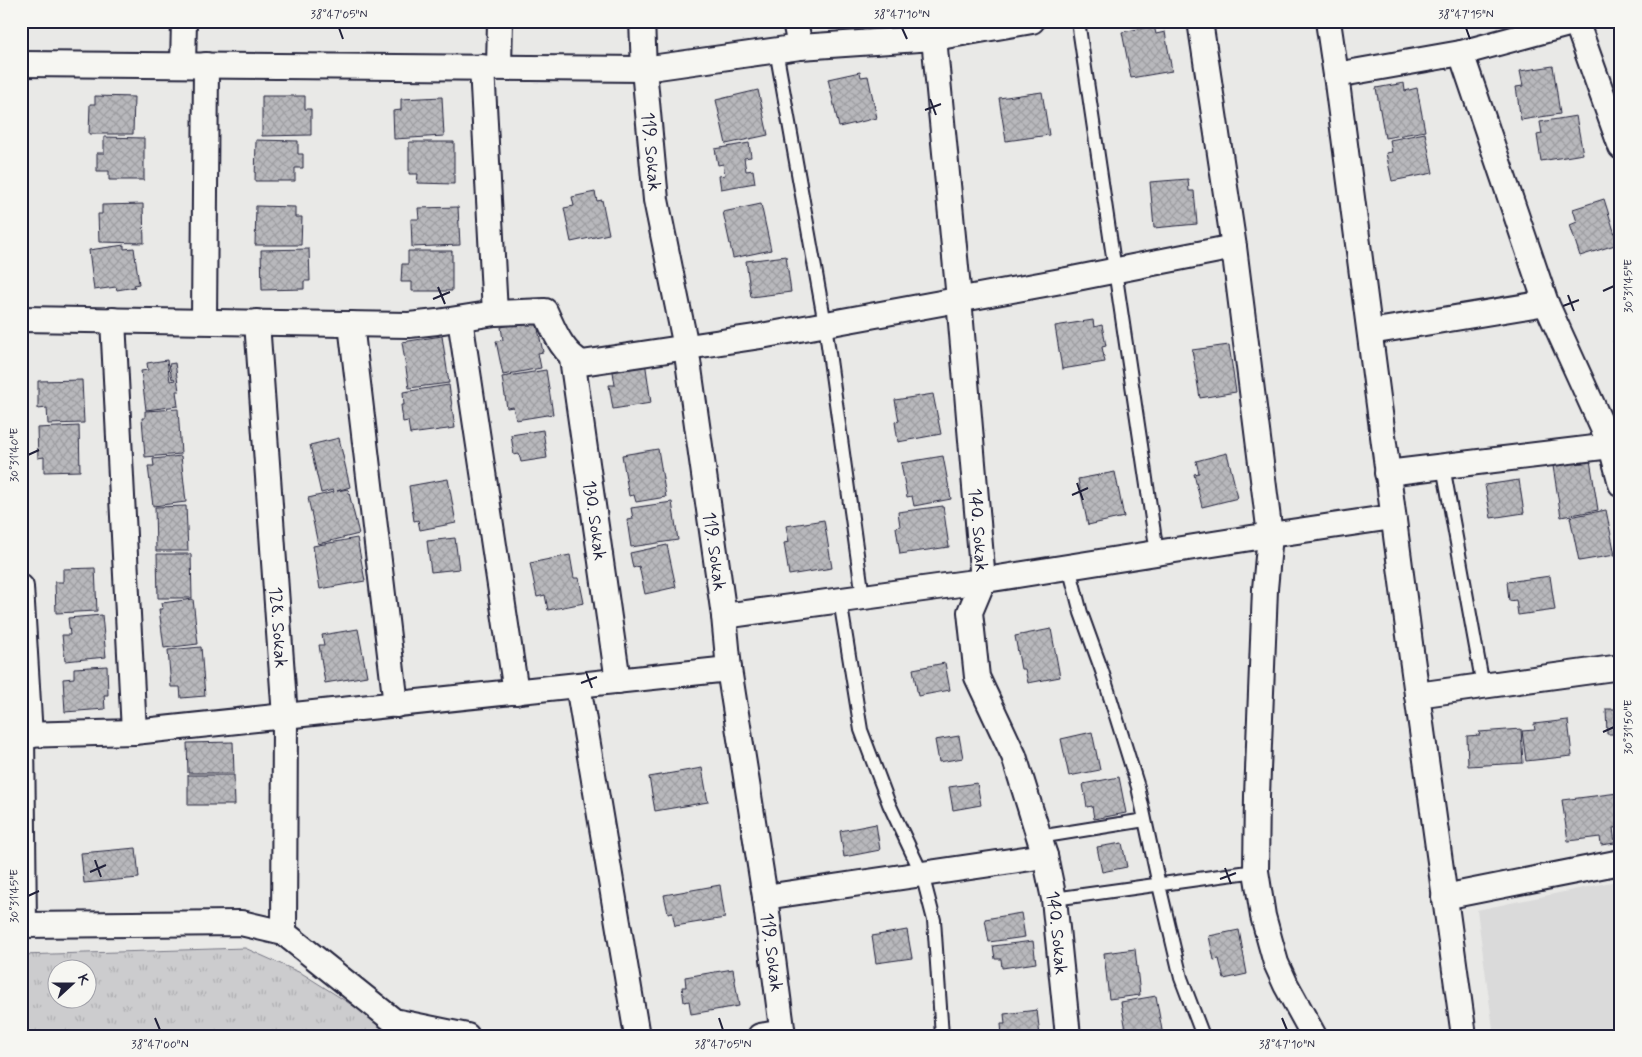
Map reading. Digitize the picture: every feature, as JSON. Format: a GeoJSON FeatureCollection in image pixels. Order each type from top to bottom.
{"type":"FeatureCollection","features":[{"type":"Feature","properties":{"kind":"street"},"geometry":{"type":"LineString","coordinates":[[184,21],[195,65],[204,322]]}},
{"type":"Feature","properties":{"kind":"street"},"geometry":{"type":"LineString","coordinates":[[495,313],[491,67],[500,21]]}},
{"type":"Feature","properties":{"kind":"street","name":"119. Sokak"},"geometry":{"type":"LineString","coordinates":[[642,21],[644,69],[656,200],[686,347],[724,616],[729,669],[766,896],[775,1035]]}},
{"type":"Feature","properties":{"kind":"street"},"geometry":{"type":"LineString","coordinates":[[795,21],[800,47]]}},
{"type":"Feature","properties":{"kind":"street"},"geometry":{"type":"LineString","coordinates":[[21,64],[644,69],[800,47],[1032,21]]}},
{"type":"Feature","properties":{"kind":"street"},"geometry":{"type":"LineString","coordinates":[[1200,21],[1234,246],[1270,535],[1265,589],[1256,871],[1263,916],[1276,963],[1314,1036]]}},
{"type":"Feature","properties":{"kind":"street"},"geometry":{"type":"LineString","coordinates":[[1328,21],[1464,1036]]}},
{"type":"Feature","properties":{"kind":"street"},"geometry":{"type":"LineString","coordinates":[[1336,75],[1460,53],[1576,22],[1621,147]]}},
{"type":"Feature","properties":{"kind":"street","name":"140. Sokak"},"geometry":{"type":"LineString","coordinates":[[943,32],[959,299],[983,581],[970,612],[977,677],[1014,756],[1042,846],[1054,900],[1068,1036]]}},
{"type":"Feature","properties":{"kind":"street"},"geometry":{"type":"LineString","coordinates":[[1460,53],[1546,303],[1611,446],[1621,484]]}},
{"type":"Feature","properties":{"kind":"street"},"geometry":{"type":"LineString","coordinates":[[21,318],[409,325],[495,313],[545,311],[559,341],[572,358],[582,362],[825,324],[1234,246]]}},
{"type":"Feature","properties":{"kind":"street"},"geometry":{"type":"LineString","coordinates":[[1370,332],[1546,303]]}},
{"type":"Feature","properties":{"kind":"street"},"geometry":{"type":"LineString","coordinates":[[460,318],[516,692]]}},
{"type":"Feature","properties":{"kind":"street"},"geometry":{"type":"LineString","coordinates":[[113,320],[134,732]]}},
{"type":"Feature","properties":{"kind":"street","name":"128. Sokak"},"geometry":{"type":"LineString","coordinates":[[257,322],[285,717],[284,933]]}},
{"type":"Feature","properties":{"kind":"street"},"geometry":{"type":"LineString","coordinates":[[351,324],[396,705]]}},
{"type":"Feature","properties":{"kind":"street","name":"130. Sokak"},"geometry":{"type":"LineString","coordinates":[[572,358],[618,681]]}},
{"type":"Feature","properties":{"kind":"street"},"geometry":{"type":"LineString","coordinates":[[1388,473],[1611,446]]}},
{"type":"Feature","properties":{"kind":"street"},"geometry":{"type":"LineString","coordinates":[[724,616],[983,581],[1393,517]]}},
{"type":"Feature","properties":{"kind":"street"},"geometry":{"type":"LineString","coordinates":[[21,587],[25,736],[22,925],[241,923],[284,933],[394,1021],[467,1036]]}},
{"type":"Feature","properties":{"kind":"street"},"geometry":{"type":"LineString","coordinates":[[1417,695],[1621,667]]}},
{"type":"Feature","properties":{"kind":"street"},"geometry":{"type":"LineString","coordinates":[[25,736],[134,732],[729,669]]}},
{"type":"Feature","properties":{"kind":"street"},"geometry":{"type":"LineString","coordinates":[[578,686],[637,1036]]}},
{"type":"Feature","properties":{"kind":"street"},"geometry":{"type":"LineString","coordinates":[[766,896],[922,874],[1042,846]]}},
{"type":"Feature","properties":{"kind":"street"},"geometry":{"type":"LineString","coordinates":[[1444,897],[1621,862]]}},
{"type":"Feature","properties":{"kind":"lane"},"geometry":{"type":"LineString","coordinates":[[1078,21],[1157,553]]}},
{"type":"Feature","properties":{"kind":"lane"},"geometry":{"type":"LineString","coordinates":[[776,50],[825,324],[864,597]]}},
{"type":"Feature","properties":{"kind":"lane"},"geometry":{"type":"LineString","coordinates":[[1443,466],[1484,686]]}},
{"type":"Feature","properties":{"kind":"lane"},"geometry":{"type":"LineString","coordinates":[[1069,567],[1081,613],[1102,671],[1138,787],[1181,978],[1203,1036]]}},
{"type":"Feature","properties":{"kind":"lane"},"geometry":{"type":"LineString","coordinates":[[840,600],[862,730],[889,804],[922,874],[934,920],[942,1036]]}},
{"type":"Feature","properties":{"kind":"lane"},"geometry":{"type":"LineString","coordinates":[[1042,846],[1145,820]]}},
{"type":"Feature","properties":{"kind":"lane"},"geometry":{"type":"LineString","coordinates":[[1054,900],[1256,871]]}},
{"type":"Feature","properties":{"kind":"shaded area"},"geometry":{"type":"Polygon","coordinates":[[[1621,880],[1621,1036],[1494,1036],[1477,910],[1621,880]]]}},
{"type":"Feature","properties":{"kind":"green space"},"geometry":{"type":"Polygon","coordinates":[[[245,948],[303,974],[393,1031],[418,1036],[21,1036],[21,955],[245,948]]]}},
{"type":"Feature","properties":{"kind":"building"},"geometry":{"type":"Polygon","coordinates":[[[583,21],[605,21],[583,24],[583,21]]]}},
{"type":"Feature","properties":{"kind":"building"},"geometry":{"type":"Polygon","coordinates":[[[1154,26],[1156,34],[1165,32],[1172,71],[1131,78],[1122,32],[1154,26]]]}},
{"type":"Feature","properties":{"kind":"building"},"geometry":{"type":"Polygon","coordinates":[[[1553,66],[1560,114],[1521,120],[1516,87],[1523,86],[1520,71],[1553,66]]]}},
{"type":"Feature","properties":{"kind":"building"},"geometry":{"type":"Polygon","coordinates":[[[860,72],[861,77],[868,76],[877,118],[839,127],[828,79],[860,72]]]}},
{"type":"Feature","properties":{"kind":"building"},"geometry":{"type":"Polygon","coordinates":[[[1404,83],[1405,91],[1417,88],[1425,131],[1385,138],[1376,88],[1404,83]]]}},
{"type":"Feature","properties":{"kind":"building"},"geometry":{"type":"Polygon","coordinates":[[[758,90],[768,135],[726,144],[716,100],[758,90]]]}},
{"type":"Feature","properties":{"kind":"building"},"geometry":{"type":"Polygon","coordinates":[[[1042,92],[1049,135],[1006,141],[999,98],[1042,92]]]}},
{"type":"Feature","properties":{"kind":"building"},"geometry":{"type":"Polygon","coordinates":[[[95,96],[134,97],[133,134],[89,134],[90,104],[95,104],[95,96]]]}},
{"type":"Feature","properties":{"kind":"building"},"geometry":{"type":"Polygon","coordinates":[[[262,96],[305,96],[305,109],[311,109],[311,135],[262,136],[262,96]]]}},
{"type":"Feature","properties":{"kind":"building"},"geometry":{"type":"Polygon","coordinates":[[[442,97],[444,136],[394,139],[393,111],[401,110],[401,99],[442,97]]]}},
{"type":"Feature","properties":{"kind":"building"},"geometry":{"type":"Polygon","coordinates":[[[1576,116],[1583,154],[1541,161],[1537,135],[1542,134],[1540,122],[1576,116]]]}},
{"type":"Feature","properties":{"kind":"building"},"geometry":{"type":"Polygon","coordinates":[[[1425,133],[1433,173],[1392,181],[1386,153],[1392,152],[1390,140],[1425,133]]]}},
{"type":"Feature","properties":{"kind":"building"},"geometry":{"type":"Polygon","coordinates":[[[104,137],[144,138],[144,180],[109,180],[109,171],[97,171],[97,153],[104,153],[104,137]]]}},
{"type":"Feature","properties":{"kind":"building"},"geometry":{"type":"Polygon","coordinates":[[[256,140],[298,141],[298,154],[303,154],[303,168],[295,168],[295,181],[255,181],[256,140]]]}},
{"type":"Feature","properties":{"kind":"building"},"geometry":{"type":"Polygon","coordinates":[[[409,142],[454,142],[454,184],[417,183],[418,174],[409,174],[409,142]]]}},
{"type":"Feature","properties":{"kind":"building"},"geometry":{"type":"Polygon","coordinates":[[[749,143],[751,157],[744,158],[746,171],[753,170],[755,183],[721,189],[719,176],[725,175],[723,164],[718,165],[715,149],[749,143]]]}},
{"type":"Feature","properties":{"kind":"building"},"geometry":{"type":"Polygon","coordinates":[[[1188,179],[1189,191],[1194,191],[1197,224],[1154,228],[1150,182],[1188,179]]]}},
{"type":"Feature","properties":{"kind":"building"},"geometry":{"type":"Polygon","coordinates":[[[595,192],[597,201],[602,200],[609,234],[571,242],[564,208],[574,206],[572,197],[595,192]]]}},
{"type":"Feature","properties":{"kind":"building"},"geometry":{"type":"Polygon","coordinates":[[[1604,199],[1618,244],[1580,256],[1570,225],[1577,222],[1573,209],[1604,199]]]}},
{"type":"Feature","properties":{"kind":"building"},"geometry":{"type":"Polygon","coordinates":[[[143,204],[144,243],[99,242],[98,214],[102,214],[102,205],[143,204]]]}},
{"type":"Feature","properties":{"kind":"building"},"geometry":{"type":"Polygon","coordinates":[[[761,204],[771,250],[733,258],[723,212],[761,204]]]}},
{"type":"Feature","properties":{"kind":"building"},"geometry":{"type":"Polygon","coordinates":[[[256,206],[295,207],[295,217],[302,217],[301,245],[255,245],[256,206]]]}},
{"type":"Feature","properties":{"kind":"building"},"geometry":{"type":"Polygon","coordinates":[[[458,207],[460,245],[412,247],[411,219],[419,219],[418,208],[458,207]]]}},
{"type":"Feature","properties":{"kind":"building"},"geometry":{"type":"Polygon","coordinates":[[[124,245],[124,249],[134,248],[139,284],[134,285],[135,287],[117,290],[116,287],[94,290],[89,250],[124,245]]]}},
{"type":"Feature","properties":{"kind":"building"},"geometry":{"type":"Polygon","coordinates":[[[309,249],[310,281],[304,281],[304,289],[262,290],[261,250],[309,249]]]}},
{"type":"Feature","properties":{"kind":"building"},"geometry":{"type":"Polygon","coordinates":[[[408,251],[452,251],[452,291],[412,291],[412,282],[401,282],[402,264],[408,264],[408,251]]]}},
{"type":"Feature","properties":{"kind":"building"},"geometry":{"type":"Polygon","coordinates":[[[786,256],[791,292],[751,297],[746,261],[786,256]]]}},
{"type":"Feature","properties":{"kind":"building"},"geometry":{"type":"Polygon","coordinates":[[[536,320],[543,352],[538,353],[541,368],[503,375],[496,341],[503,340],[501,327],[536,320]]]}},
{"type":"Feature","properties":{"kind":"building"},"geometry":{"type":"Polygon","coordinates":[[[1093,320],[1094,327],[1102,325],[1106,346],[1102,347],[1105,362],[1062,369],[1055,326],[1093,320]]]}},
{"type":"Feature","properties":{"kind":"building"},"geometry":{"type":"Polygon","coordinates":[[[442,336],[449,383],[409,388],[402,342],[442,336]]]}},
{"type":"Feature","properties":{"kind":"building"},"geometry":{"type":"Polygon","coordinates":[[[1621,338],[1621,363],[1613,341],[1621,338]]]}},
{"type":"Feature","properties":{"kind":"building"},"geometry":{"type":"Polygon","coordinates":[[[1229,345],[1236,392],[1200,398],[1192,350],[1229,345]]]}},
{"type":"Feature","properties":{"kind":"building"},"geometry":{"type":"Polygon","coordinates":[[[644,354],[651,403],[613,409],[609,385],[615,385],[611,359],[644,354]]]}},
{"type":"Feature","properties":{"kind":"building"},"geometry":{"type":"Polygon","coordinates":[[[167,360],[170,381],[175,380],[174,378],[172,379],[169,364],[175,363],[179,391],[176,391],[178,406],[146,410],[141,371],[148,370],[147,363],[167,360]]]}},
{"type":"Feature","properties":{"kind":"building"},"geometry":{"type":"Polygon","coordinates":[[[546,370],[553,414],[516,420],[513,407],[507,408],[502,377],[546,370]]]}},
{"type":"Feature","properties":{"kind":"building"},"geometry":{"type":"Polygon","coordinates":[[[82,380],[84,423],[48,424],[47,408],[38,409],[38,381],[82,380]]]}},
{"type":"Feature","properties":{"kind":"building"},"geometry":{"type":"Polygon","coordinates":[[[449,385],[455,428],[410,434],[408,421],[403,422],[401,405],[404,405],[403,392],[449,385]]]}},
{"type":"Feature","properties":{"kind":"building"},"geometry":{"type":"Polygon","coordinates":[[[933,394],[941,434],[898,442],[895,422],[899,421],[895,400],[933,394]]]}},
{"type":"Feature","properties":{"kind":"building"},"geometry":{"type":"Polygon","coordinates":[[[178,409],[181,454],[145,457],[142,418],[145,418],[145,411],[178,409]]]}},
{"type":"Feature","properties":{"kind":"building"},"geometry":{"type":"Polygon","coordinates":[[[79,426],[80,471],[44,472],[44,457],[38,458],[37,428],[79,426]]]}},
{"type":"Feature","properties":{"kind":"building"},"geometry":{"type":"Polygon","coordinates":[[[543,430],[547,458],[521,462],[519,454],[514,455],[511,435],[543,430]]]}},
{"type":"Feature","properties":{"kind":"building"},"geometry":{"type":"Polygon","coordinates":[[[339,438],[350,487],[337,491],[348,489],[359,534],[318,544],[308,498],[334,492],[333,490],[321,493],[310,445],[339,438]]]}},
{"type":"Feature","properties":{"kind":"building"},"geometry":{"type":"Polygon","coordinates":[[[658,449],[666,497],[636,502],[634,495],[629,496],[622,455],[658,449]]]}},
{"type":"Feature","properties":{"kind":"building"},"geometry":{"type":"Polygon","coordinates":[[[1227,453],[1238,498],[1202,507],[1194,474],[1199,473],[1196,461],[1227,453]]]}},
{"type":"Feature","properties":{"kind":"building"},"geometry":{"type":"Polygon","coordinates":[[[181,456],[186,502],[153,506],[148,466],[154,466],[153,459],[181,456]]]}},
{"type":"Feature","properties":{"kind":"building"},"geometry":{"type":"Polygon","coordinates":[[[943,456],[951,499],[914,506],[912,496],[907,497],[901,463],[943,456]]]}},
{"type":"Feature","properties":{"kind":"building"},"geometry":{"type":"Polygon","coordinates":[[[1590,460],[1598,510],[1561,517],[1553,466],[1590,460]]]}},
{"type":"Feature","properties":{"kind":"building"},"geometry":{"type":"Polygon","coordinates":[[[1115,472],[1124,517],[1088,525],[1078,479],[1115,472]]]}},
{"type":"Feature","properties":{"kind":"building"},"geometry":{"type":"Polygon","coordinates":[[[448,479],[456,523],[420,530],[418,520],[414,521],[409,486],[448,479]]]}},
{"type":"Feature","properties":{"kind":"building"},"geometry":{"type":"Polygon","coordinates":[[[1519,480],[1524,513],[1491,518],[1485,485],[1519,480]]]}},
{"type":"Feature","properties":{"kind":"building"},"geometry":{"type":"Polygon","coordinates":[[[672,502],[678,540],[631,547],[627,520],[633,519],[631,508],[672,502]]]}},
{"type":"Feature","properties":{"kind":"building"},"geometry":{"type":"Polygon","coordinates":[[[186,506],[188,551],[156,551],[155,507],[186,506]]]}},
{"type":"Feature","properties":{"kind":"building"},"geometry":{"type":"Polygon","coordinates":[[[943,506],[949,547],[900,554],[896,527],[900,526],[898,512],[943,506]]]}},
{"type":"Feature","properties":{"kind":"building"},"geometry":{"type":"Polygon","coordinates":[[[1606,510],[1615,555],[1579,561],[1570,517],[1606,510]]]}},
{"type":"Feature","properties":{"kind":"building"},"geometry":{"type":"Polygon","coordinates":[[[824,520],[832,568],[789,575],[784,543],[789,542],[786,526],[824,520]]]}},
{"type":"Feature","properties":{"kind":"building"},"geometry":{"type":"Polygon","coordinates":[[[357,538],[365,581],[320,589],[313,546],[357,538]]]}},
{"type":"Feature","properties":{"kind":"building"},"geometry":{"type":"Polygon","coordinates":[[[455,538],[459,569],[431,572],[427,541],[455,538]]]}},
{"type":"Feature","properties":{"kind":"building"},"geometry":{"type":"Polygon","coordinates":[[[667,545],[676,587],[645,594],[639,566],[633,568],[630,553],[667,545]]]}},
{"type":"Feature","properties":{"kind":"building"},"geometry":{"type":"Polygon","coordinates":[[[157,554],[191,554],[192,598],[158,598],[157,554]]]}},
{"type":"Feature","properties":{"kind":"building"},"geometry":{"type":"Polygon","coordinates":[[[570,555],[574,578],[579,578],[584,603],[548,610],[545,595],[537,597],[530,563],[570,555]]]}},
{"type":"Feature","properties":{"kind":"building"},"geometry":{"type":"Polygon","coordinates":[[[95,568],[97,611],[56,613],[55,582],[63,582],[63,569],[95,568]]]}},
{"type":"Feature","properties":{"kind":"building"},"geometry":{"type":"Polygon","coordinates":[[[1550,576],[1555,610],[1518,615],[1516,600],[1509,601],[1507,582],[1550,576]]]}},
{"type":"Feature","properties":{"kind":"building"},"geometry":{"type":"Polygon","coordinates":[[[193,599],[198,644],[164,648],[159,609],[163,609],[162,603],[193,599]]]}},
{"type":"Feature","properties":{"kind":"building"},"geometry":{"type":"Polygon","coordinates":[[[102,615],[106,657],[65,661],[62,635],[70,635],[68,618],[102,615]]]}},
{"type":"Feature","properties":{"kind":"building"},"geometry":{"type":"Polygon","coordinates":[[[358,629],[367,676],[325,683],[319,645],[324,645],[322,635],[358,629]]]}},
{"type":"Feature","properties":{"kind":"building"},"geometry":{"type":"Polygon","coordinates":[[[1051,629],[1060,677],[1028,683],[1025,669],[1021,669],[1015,636],[1051,629]]]}},
{"type":"Feature","properties":{"kind":"building"},"geometry":{"type":"Polygon","coordinates":[[[201,647],[205,696],[181,698],[180,687],[171,687],[168,650],[201,647]]]}},
{"type":"Feature","properties":{"kind":"building"},"geometry":{"type":"Polygon","coordinates":[[[945,663],[950,690],[918,696],[913,669],[945,663]]]}},
{"type":"Feature","properties":{"kind":"building"},"geometry":{"type":"Polygon","coordinates":[[[107,666],[108,695],[104,695],[105,709],[65,712],[63,679],[74,678],[74,668],[107,666]]]}},
{"type":"Feature","properties":{"kind":"building"},"geometry":{"type":"Polygon","coordinates":[[[1606,709],[1621,709],[1621,734],[1607,734],[1606,709]]]}},
{"type":"Feature","properties":{"kind":"building"},"geometry":{"type":"Polygon","coordinates":[[[1568,720],[1572,756],[1526,761],[1522,731],[1535,730],[1534,724],[1568,720]]]}},
{"type":"Feature","properties":{"kind":"building"},"geometry":{"type":"Polygon","coordinates":[[[1521,729],[1523,763],[1468,766],[1467,736],[1480,735],[1479,732],[1521,729]]]}},
{"type":"Feature","properties":{"kind":"building"},"geometry":{"type":"Polygon","coordinates":[[[1092,732],[1100,770],[1069,776],[1061,739],[1092,732]]]}},
{"type":"Feature","properties":{"kind":"building"},"geometry":{"type":"Polygon","coordinates":[[[959,736],[963,758],[939,762],[935,740],[959,736]]]}},
{"type":"Feature","properties":{"kind":"building"},"geometry":{"type":"Polygon","coordinates":[[[233,742],[234,773],[188,773],[187,743],[233,742]]]}},
{"type":"Feature","properties":{"kind":"building"},"geometry":{"type":"Polygon","coordinates":[[[702,768],[708,802],[655,811],[649,777],[702,768]]]}},
{"type":"Feature","properties":{"kind":"building"},"geometry":{"type":"Polygon","coordinates":[[[188,775],[234,775],[235,805],[188,805],[188,775]]]}},
{"type":"Feature","properties":{"kind":"building"},"geometry":{"type":"Polygon","coordinates":[[[1119,777],[1126,813],[1094,819],[1092,806],[1087,807],[1083,784],[1119,777]]]}},
{"type":"Feature","properties":{"kind":"building"},"geometry":{"type":"Polygon","coordinates":[[[977,783],[981,805],[953,810],[949,787],[977,783]]]}},
{"type":"Feature","properties":{"kind":"building"},"geometry":{"type":"Polygon","coordinates":[[[1618,793],[1621,827],[1613,828],[1615,843],[1601,845],[1600,837],[1568,841],[1562,800],[1618,793]]]}},
{"type":"Feature","properties":{"kind":"building"},"geometry":{"type":"Polygon","coordinates":[[[876,824],[880,850],[844,857],[840,831],[876,824]]]}},
{"type":"Feature","properties":{"kind":"building"},"geometry":{"type":"Polygon","coordinates":[[[1122,843],[1127,867],[1102,872],[1097,847],[1122,843]]]}},
{"type":"Feature","properties":{"kind":"building"},"geometry":{"type":"Polygon","coordinates":[[[136,848],[139,878],[84,883],[81,853],[136,848]]]}},
{"type":"Feature","properties":{"kind":"building"},"geometry":{"type":"Polygon","coordinates":[[[720,885],[725,918],[675,926],[672,912],[668,913],[664,895],[720,885]]]}},
{"type":"Feature","properties":{"kind":"building"},"geometry":{"type":"Polygon","coordinates":[[[1021,913],[1025,937],[989,942],[985,919],[1021,913]]]}},
{"type":"Feature","properties":{"kind":"building"},"geometry":{"type":"Polygon","coordinates":[[[907,930],[912,958],[876,963],[872,936],[907,930]]]}},
{"type":"Feature","properties":{"kind":"building"},"geometry":{"type":"Polygon","coordinates":[[[1239,930],[1247,974],[1224,979],[1219,959],[1214,960],[1209,936],[1239,930]]]}},
{"type":"Feature","properties":{"kind":"building"},"geometry":{"type":"Polygon","coordinates":[[[1033,941],[1036,963],[1002,968],[1001,959],[995,959],[993,946],[1033,941]]]}},
{"type":"Feature","properties":{"kind":"building"},"geometry":{"type":"Polygon","coordinates":[[[1135,949],[1140,995],[1109,999],[1104,953],[1135,949]]]}},
{"type":"Feature","properties":{"kind":"building"},"geometry":{"type":"Polygon","coordinates":[[[733,969],[739,1006],[691,1014],[689,1001],[684,1002],[682,987],[686,987],[685,977],[733,969]]]}},
{"type":"Feature","properties":{"kind":"building"},"geometry":{"type":"Polygon","coordinates":[[[1156,996],[1163,1036],[1127,1036],[1121,1002],[1156,996]]]}},
{"type":"Feature","properties":{"kind":"building"},"geometry":{"type":"Polygon","coordinates":[[[1037,1010],[1040,1036],[1002,1036],[1001,1024],[1005,1024],[1004,1014],[1037,1010]]]}}]}
